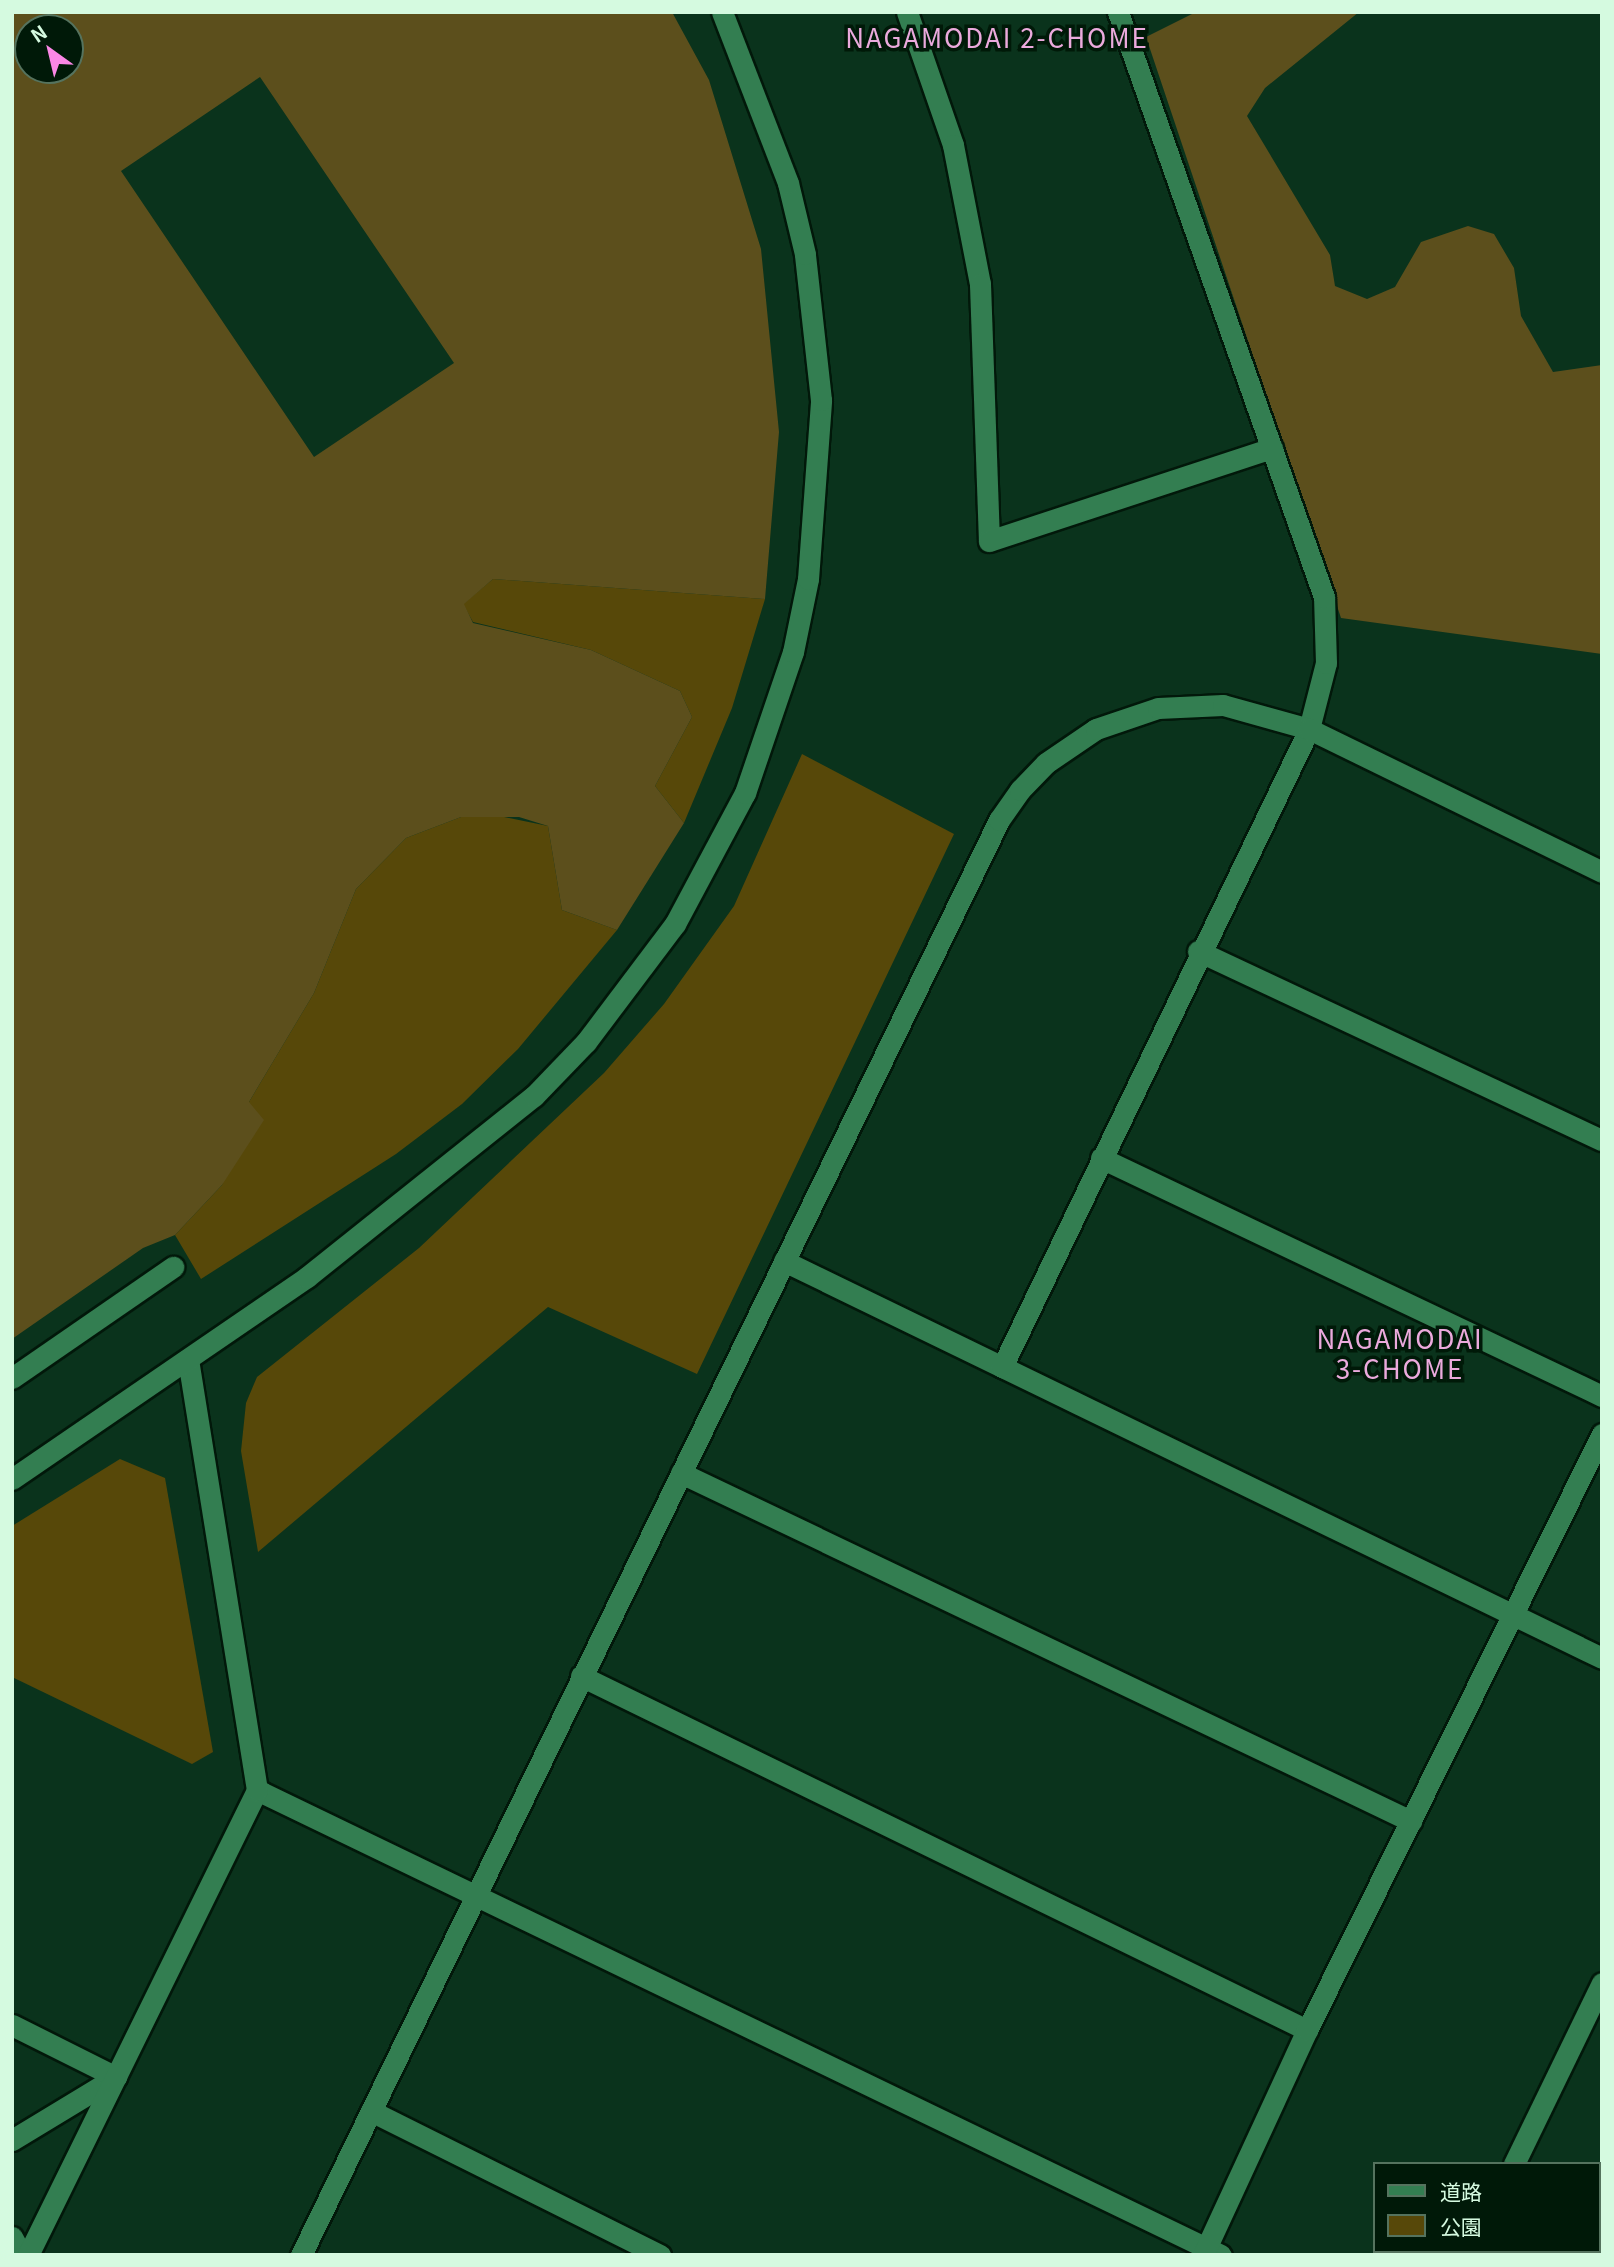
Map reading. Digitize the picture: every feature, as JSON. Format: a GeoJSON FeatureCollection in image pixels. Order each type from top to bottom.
{"type":"FeatureCollection","features":[{"type":"Feature","properties":{"kind":"street"},"geometry":{"type":"LineString","coordinates":[[12,1479],[307,1277],[542,1087],[586,1042],[676,924],[745,793],[793,652],[808,579],[821,400],[805,254],[788,183],[722,12]]}},
{"type":"Feature","properties":{"kind":"street"},"geometry":{"type":"LineString","coordinates":[[907,12],[953,145],[980,284],[989,541],[1272,448]]}},
{"type":"Feature","properties":{"kind":"street"},"geometry":{"type":"LineString","coordinates":[[1002,1367],[1198,951],[1309,729],[1326,663],[1324,597],[1118,12]]}},
{"type":"Feature","properties":{"kind":"street"},"geometry":{"type":"LineString","coordinates":[[300,2255],[999,820],[1046,763],[1096,729],[1158,708],[1223,705],[1309,729],[1602,872]]}},
{"type":"Feature","properties":{"kind":"street"},"geometry":{"type":"LineString","coordinates":[[1198,951],[1602,1140]]}},
{"type":"Feature","properties":{"kind":"street"},"geometry":{"type":"LineString","coordinates":[[1101,1158],[1602,1396]]}},
{"type":"Feature","properties":{"kind":"street"},"geometry":{"type":"LineString","coordinates":[[784,1261],[1602,1658]]}},
{"type":"Feature","properties":{"kind":"street"},"geometry":{"type":"LineString","coordinates":[[12,1378],[173,1267]]}},
{"type":"Feature","properties":{"kind":"street"},"geometry":{"type":"LineString","coordinates":[[28,2255],[257,1790],[188,1359]]}},
{"type":"Feature","properties":{"kind":"street"},"geometry":{"type":"LineString","coordinates":[[257,1790],[1211,2252],[1307,2030],[1602,1434]]}},
{"type":"Feature","properties":{"kind":"street"},"geometry":{"type":"LineString","coordinates":[[681,1473],[1411,1821]]}},
{"type":"Feature","properties":{"kind":"street"},"geometry":{"type":"LineString","coordinates":[[582,1676],[1307,2030]]}},
{"type":"Feature","properties":{"kind":"street"},"geometry":{"type":"LineString","coordinates":[[1515,2162],[1602,1983]]}},
{"type":"Feature","properties":{"kind":"street"},"geometry":{"type":"LineString","coordinates":[[12,2025],[116,2077]]}},
{"type":"Feature","properties":{"kind":"street"},"geometry":{"type":"LineString","coordinates":[[12,2140],[116,2077]]}},
{"type":"Feature","properties":{"kind":"street"},"geometry":{"type":"LineString","coordinates":[[371,2111],[660,2255]]}},
{"type":"Feature","properties":{"kind":"street"},"geometry":{"type":"LineString","coordinates":[[12,2237],[22,2255]]}},
{"type":"Feature","properties":{"kind":"green space"},"geometry":{"type":"Polygon","coordinates":[[[493,579],[765,599],[732,708],[684,823],[655,786],[692,717],[680,691],[591,650],[473,622],[463,604],[493,579]]]}},
{"type":"Feature","properties":{"kind":"green space"},"geometry":{"type":"Polygon","coordinates":[[[802,754],[954,834],[697,1374],[548,1307],[258,1552],[241,1451],[246,1403],[257,1377],[419,1248],[604,1073],[664,1004],[734,906],[802,754]]]}},
{"type":"Feature","properties":{"kind":"green space"},"geometry":{"type":"Polygon","coordinates":[[[490,814],[548,826],[562,910],[617,930],[518,1049],[462,1104],[396,1154],[201,1279],[175,1235],[222,1185],[249,1102],[314,993],[356,889],[406,838],[461,817],[490,814]]]}},
{"type":"Feature","properties":{"kind":"green space"},"geometry":{"type":"Polygon","coordinates":[[[120,1459],[165,1478],[213,1752],[192,1764],[12,1677],[12,1526],[120,1459]]]}},
{"type":"Feature","properties":{"kind":"shaded area"},"geometry":{"type":"Polygon","coordinates":[[[12,12],[672,12],[709,80],[761,249],[779,432],[765,599],[493,579],[464,604],[473,623],[591,650],[680,691],[692,717],[655,786],[684,823],[617,930],[562,910],[548,826],[519,817],[461,817],[406,838],[356,889],[314,993],[249,1102],[264,1120],[222,1185],[175,1235],[143,1248],[12,1339],[12,12]],[[260,77],[121,171],[314,457],[454,363],[260,77]]]}},
{"type":"Feature","properties":{"kind":"shaded area"},"geometry":{"type":"Polygon","coordinates":[[[1196,12],[1359,12],[1265,88],[1247,116],[1330,255],[1335,286],[1367,299],[1395,287],[1421,242],[1468,226],[1494,234],[1514,268],[1521,316],[1553,372],[1602,365],[1602,654],[1341,618],[1146,37],[1196,12]]]}},
{"type":"Feature","properties":{"kind":"district","name":"NAGAMODAI 2-CHOME"},"geometry":{"type":"Point","coordinates":[997,37]}},
{"type":"Feature","properties":{"kind":"district","name":"NAGAMODAI 3-CHOME"},"geometry":{"type":"Point","coordinates":[1400,1353]}}]}
